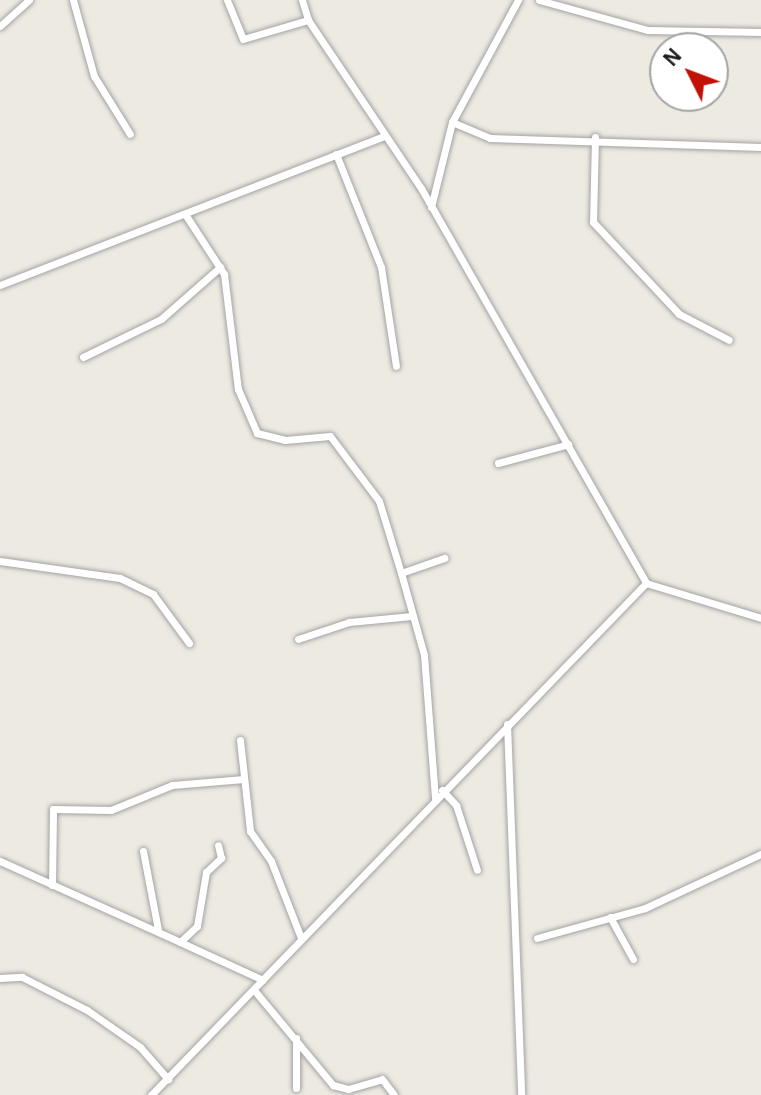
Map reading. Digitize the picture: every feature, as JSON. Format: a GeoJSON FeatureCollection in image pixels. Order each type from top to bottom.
{"type":"FeatureCollection","features":[{"type":"Feature","properties":{"kind":"street"},"geometry":{"type":"LineString","coordinates":[[0,26],[29,0]]}},
{"type":"Feature","properties":{"kind":"street"},"geometry":{"type":"LineString","coordinates":[[73,0],[94,76],[130,134]]}},
{"type":"Feature","properties":{"kind":"street"},"geometry":{"type":"LineString","coordinates":[[227,0],[243,39],[308,20]]}},
{"type":"Feature","properties":{"kind":"street"},"geometry":{"type":"LineString","coordinates":[[302,0],[308,20],[431,209],[569,444],[646,583],[761,618]]}},
{"type":"Feature","properties":{"kind":"street"},"geometry":{"type":"LineString","coordinates":[[431,209],[452,122],[518,0]]}},
{"type":"Feature","properties":{"kind":"street"},"geometry":{"type":"LineString","coordinates":[[539,0],[648,30],[761,32]]}},
{"type":"Feature","properties":{"kind":"street"},"geometry":{"type":"LineString","coordinates":[[452,122],[490,138],[595,137],[761,147]]}},
{"type":"Feature","properties":{"kind":"street"},"geometry":{"type":"LineString","coordinates":[[0,285],[385,136]]}},
{"type":"Feature","properties":{"kind":"street"},"geometry":{"type":"LineString","coordinates":[[595,137],[593,222],[679,314],[729,340]]}},
{"type":"Feature","properties":{"kind":"street"},"geometry":{"type":"LineString","coordinates":[[336,154],[381,267],[396,366]]}},
{"type":"Feature","properties":{"kind":"street"},"geometry":{"type":"LineString","coordinates":[[185,214],[220,267],[238,389],[253,427],[285,440],[330,436],[349,470],[379,501],[401,573],[429,689],[435,801]]}},
{"type":"Feature","properties":{"kind":"street"},"geometry":{"type":"LineString","coordinates":[[83,357],[161,319],[220,267]]}},
{"type":"Feature","properties":{"kind":"street"},"geometry":{"type":"LineString","coordinates":[[498,463],[569,444]]}},
{"type":"Feature","properties":{"kind":"street"},"geometry":{"type":"LineString","coordinates":[[401,573],[444,558]]}},
{"type":"Feature","properties":{"kind":"street"},"geometry":{"type":"LineString","coordinates":[[0,561],[120,578],[153,594],[189,643]]}},
{"type":"Feature","properties":{"kind":"street"},"geometry":{"type":"LineString","coordinates":[[151,1095],[435,801],[442,790],[646,583]]}},
{"type":"Feature","properties":{"kind":"street"},"geometry":{"type":"LineString","coordinates":[[298,639],[340,624],[412,616]]}},
{"type":"Feature","properties":{"kind":"street"},"geometry":{"type":"LineString","coordinates":[[507,724],[521,1095]]}},
{"type":"Feature","properties":{"kind":"street"},"geometry":{"type":"LineString","coordinates":[[240,740],[250,831],[271,861],[301,938]]}},
{"type":"Feature","properties":{"kind":"street"},"geometry":{"type":"LineString","coordinates":[[52,885],[53,809],[111,810],[134,795],[162,796],[172,785],[244,779]]}},
{"type":"Feature","properties":{"kind":"street"},"geometry":{"type":"LineString","coordinates":[[442,790],[456,805],[477,870]]}},
{"type":"Feature","properties":{"kind":"street"},"geometry":{"type":"LineString","coordinates":[[180,942],[197,926],[206,872],[221,858],[218,845]]}},
{"type":"Feature","properties":{"kind":"street"},"geometry":{"type":"LineString","coordinates":[[143,851],[158,930]]}},
{"type":"Feature","properties":{"kind":"street"},"geometry":{"type":"LineString","coordinates":[[537,938],[610,917],[761,854]]}},
{"type":"Feature","properties":{"kind":"street"},"geometry":{"type":"LineString","coordinates":[[0,861],[263,980]]}},
{"type":"Feature","properties":{"kind":"street"},"geometry":{"type":"LineString","coordinates":[[610,917],[633,959]]}},
{"type":"Feature","properties":{"kind":"street"},"geometry":{"type":"LineString","coordinates":[[0,978],[22,977],[87,1010],[140,1047],[168,1079]]}},
{"type":"Feature","properties":{"kind":"street"},"geometry":{"type":"LineString","coordinates":[[254,990],[339,1089],[372,1077],[394,1095]]}},
{"type":"Feature","properties":{"kind":"street"},"geometry":{"type":"LineString","coordinates":[[296,1038],[296,1088]]}}]}
